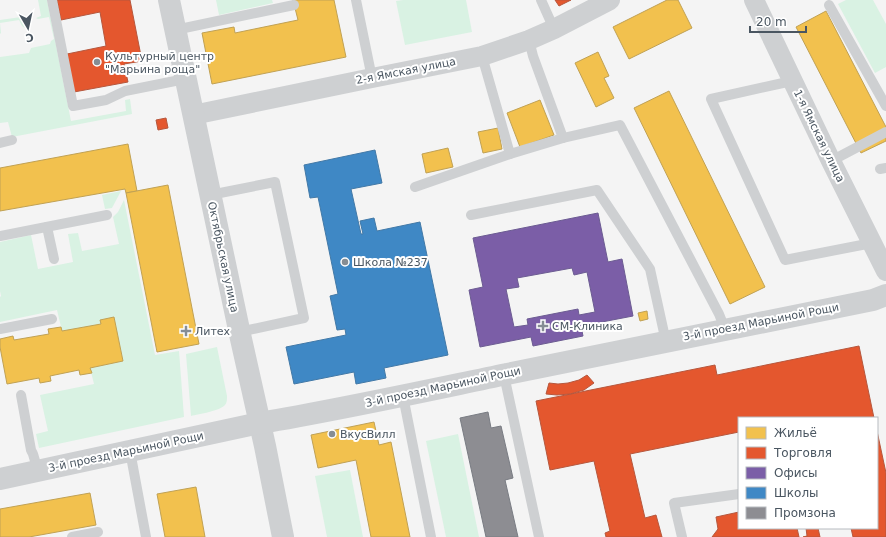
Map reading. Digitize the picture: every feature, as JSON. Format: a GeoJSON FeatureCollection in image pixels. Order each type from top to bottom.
{"type":"FeatureCollection","features":[{"type":"Feature","properties":{"kind":"street","name":"Октябрьская улица"},"geometry":{"type":"LineString","coordinates":[[168,0],[239,332],[260,422],[283,537]]}},
{"type":"Feature","properties":{"kind":"street","name":"2-я Ямская улица"},"geometry":{"type":"LineString","coordinates":[[193,115],[482,56],[529,40],[554,29],[610,0]]}},
{"type":"Feature","properties":{"kind":"street","name":"1-я Ямская улица"},"geometry":{"type":"LineString","coordinates":[[754,0],[831,161],[886,270]]}},
{"type":"Feature","properties":{"kind":"street","name":"3-й проезд Марьиной Рощи"},"geometry":{"type":"LineString","coordinates":[[0,479],[260,422],[403,396],[725,329],[873,300],[886,295]]}},
{"type":"Feature","properties":{"kind":"lane"},"geometry":{"type":"LineString","coordinates":[[52,0],[73,106],[106,100],[125,90],[185,79]]}},
{"type":"Feature","properties":{"kind":"lane"},"geometry":{"type":"LineString","coordinates":[[356,0],[372,78]]}},
{"type":"Feature","properties":{"kind":"lane"},"geometry":{"type":"LineString","coordinates":[[541,0],[554,29]]}},
{"type":"Feature","properties":{"kind":"lane"},"geometry":{"type":"LineString","coordinates":[[175,30],[290,4]]}},
{"type":"Feature","properties":{"kind":"lane"},"geometry":{"type":"LineString","coordinates":[[829,5],[886,106]]}},
{"type":"Feature","properties":{"kind":"lane"},"geometry":{"type":"LineString","coordinates":[[529,40],[533,56],[562,138]]}},
{"type":"Feature","properties":{"kind":"lane"},"geometry":{"type":"LineString","coordinates":[[482,56],[510,154]]}},
{"type":"Feature","properties":{"kind":"lane"},"geometry":{"type":"LineString","coordinates":[[792,81],[711,99],[785,260],[872,243]]}},
{"type":"Feature","properties":{"kind":"lane"},"geometry":{"type":"LineString","coordinates":[[415,187],[510,154],[562,138],[620,125],[719,314],[725,329]]}},
{"type":"Feature","properties":{"kind":"lane"},"geometry":{"type":"LineString","coordinates":[[831,161],[886,132]]}},
{"type":"Feature","properties":{"kind":"lane"},"geometry":{"type":"LineString","coordinates":[[0,143],[12,140]]}},
{"type":"Feature","properties":{"kind":"lane"},"geometry":{"type":"LineString","coordinates":[[210,195],[275,182],[304,318],[239,332]]}},
{"type":"Feature","properties":{"kind":"lane"},"geometry":{"type":"LineString","coordinates":[[471,215],[597,190],[650,269],[666,342]]}},
{"type":"Feature","properties":{"kind":"lane"},"geometry":{"type":"LineString","coordinates":[[0,236],[107,215]]}},
{"type":"Feature","properties":{"kind":"lane"},"geometry":{"type":"LineString","coordinates":[[47,227],[54,259]]}},
{"type":"Feature","properties":{"kind":"lane"},"geometry":{"type":"LineString","coordinates":[[0,329],[52,319]]}},
{"type":"Feature","properties":{"kind":"lane"},"geometry":{"type":"LineString","coordinates":[[504,375],[539,537]]}},
{"type":"Feature","properties":{"kind":"lane"},"geometry":{"type":"LineString","coordinates":[[21,395],[31,450],[38,471]]}},
{"type":"Feature","properties":{"kind":"lane"},"geometry":{"type":"LineString","coordinates":[[403,396],[431,537]]}},
{"type":"Feature","properties":{"kind":"lane"},"geometry":{"type":"LineString","coordinates":[[130,451],[146,537]]}},
{"type":"Feature","properties":{"kind":"lane"},"geometry":{"type":"LineString","coordinates":[[682,537],[674,504],[738,494]]}},
{"type":"Feature","properties":{"kind":"lane"},"geometry":{"type":"LineString","coordinates":[[72,537],[98,532]]}},
{"type":"Feature","properties":{"kind":"green space"},"geometry":{"type":"Polygon","coordinates":[[[38,0],[47,0],[71,121],[126,111],[125,100],[130,99],[132,114],[12,137],[8,122],[0,123],[0,57],[29,53],[31,48],[50,44],[54,39],[49,17],[36,18],[41,16],[38,0]]]}},
{"type":"Feature","properties":{"kind":"green space"},"geometry":{"type":"Polygon","coordinates":[[[216,0],[272,0],[273,3],[219,15],[216,0]]]}},
{"type":"Feature","properties":{"kind":"green space"},"geometry":{"type":"Polygon","coordinates":[[[466,0],[472,32],[405,45],[396,1],[466,0]]]}},
{"type":"Feature","properties":{"kind":"green space"},"geometry":{"type":"Polygon","coordinates":[[[846,0],[873,0],[886,24],[886,67],[875,73],[838,4],[846,0]]]}},
{"type":"Feature","properties":{"kind":"green space"},"geometry":{"type":"Polygon","coordinates":[[[21,17],[26,20],[27,25],[25,28],[19,20],[0,23],[0,20],[21,17]]]}},
{"type":"Feature","properties":{"kind":"green space"},"geometry":{"type":"Polygon","coordinates":[[[121,191],[112,208],[105,209],[102,195],[121,191]]]}},
{"type":"Feature","properties":{"kind":"green space"},"geometry":{"type":"Polygon","coordinates":[[[124,200],[155,355],[179,351],[184,417],[39,448],[36,434],[48,431],[40,395],[94,384],[90,368],[123,361],[114,317],[100,320],[101,324],[62,331],[57,310],[0,322],[0,242],[31,235],[38,269],[73,262],[68,234],[78,233],[82,251],[119,244],[113,217],[118,212],[124,200]]]}},
{"type":"Feature","properties":{"kind":"green space"},"geometry":{"type":"Polygon","coordinates":[[[217,347],[227,401],[225,405],[219,409],[191,416],[186,354],[217,347]]]}},
{"type":"Feature","properties":{"kind":"green space"},"geometry":{"type":"Polygon","coordinates":[[[458,434],[479,537],[446,537],[426,441],[458,434]]]}},
{"type":"Feature","properties":{"kind":"green space"},"geometry":{"type":"Polygon","coordinates":[[[350,470],[363,537],[327,537],[315,476],[350,470]]]}},
{"type":"Feature","properties":{"kind":"building: Жильё"},"geometry":{"type":"Polygon","coordinates":[[[293,0],[334,0],[346,57],[212,84],[202,33],[234,27],[235,33],[298,20],[293,0]]]}},
{"type":"Feature","properties":{"kind":"building: Жильё"},"geometry":{"type":"Polygon","coordinates":[[[667,0],[678,0],[692,28],[629,59],[613,27],[667,0]]]}},
{"type":"Feature","properties":{"kind":"building: Жильё"},"geometry":{"type":"Polygon","coordinates":[[[826,11],[886,127],[886,141],[861,153],[796,27],[826,11]]]}},
{"type":"Feature","properties":{"kind":"building: Жильё"},"geometry":{"type":"Polygon","coordinates":[[[598,52],[609,76],[604,78],[614,98],[596,107],[575,63],[598,52]]]}},
{"type":"Feature","properties":{"kind":"building: Жильё"},"geometry":{"type":"Polygon","coordinates":[[[669,91],[765,287],[730,304],[634,108],[669,91]]]}},
{"type":"Feature","properties":{"kind":"building: Жильё"},"geometry":{"type":"Polygon","coordinates":[[[540,100],[554,135],[520,147],[507,113],[540,100]]]}},
{"type":"Feature","properties":{"kind":"building: Жильё"},"geometry":{"type":"Polygon","coordinates":[[[498,128],[502,149],[483,153],[478,132],[498,128]]]}},
{"type":"Feature","properties":{"kind":"building: Жильё"},"geometry":{"type":"Polygon","coordinates":[[[128,144],[137,191],[126,193],[125,189],[0,211],[0,168],[128,144]]]}},
{"type":"Feature","properties":{"kind":"building: Жильё"},"geometry":{"type":"Polygon","coordinates":[[[448,148],[453,167],[426,173],[422,154],[448,148]]]}},
{"type":"Feature","properties":{"kind":"building: Жильё"},"geometry":{"type":"Polygon","coordinates":[[[168,185],[199,344],[157,352],[126,193],[168,185]]]}},
{"type":"Feature","properties":{"kind":"building: Жильё"},"geometry":{"type":"Polygon","coordinates":[[[647,311],[648,319],[640,321],[638,313],[647,311]]]}},
{"type":"Feature","properties":{"kind":"building: Жильё"},"geometry":{"type":"Polygon","coordinates":[[[114,317],[123,361],[90,368],[92,373],[80,375],[79,370],[50,376],[51,381],[40,383],[39,378],[7,384],[0,347],[0,339],[13,336],[14,340],[49,334],[48,329],[61,327],[62,331],[101,324],[100,320],[114,317]]]}},
{"type":"Feature","properties":{"kind":"building: Жильё"},"geometry":{"type":"Polygon","coordinates":[[[374,422],[379,445],[391,442],[410,537],[371,537],[356,460],[318,468],[311,435],[374,422]]]}},
{"type":"Feature","properties":{"kind":"building: Жильё"},"geometry":{"type":"Polygon","coordinates":[[[196,487],[205,537],[165,537],[157,494],[196,487]]]}},
{"type":"Feature","properties":{"kind":"building: Жильё"},"geometry":{"type":"Polygon","coordinates":[[[90,493],[96,525],[29,537],[0,537],[0,509],[90,493]]]}},
{"type":"Feature","properties":{"kind":"building: Торговля"},"geometry":{"type":"Polygon","coordinates":[[[57,0],[130,0],[142,61],[124,64],[128,82],[74,92],[67,54],[106,46],[100,12],[61,20],[57,0]]]}},
{"type":"Feature","properties":{"kind":"building: Торговля"},"geometry":{"type":"Polygon","coordinates":[[[555,0],[571,0],[559,6],[555,0]]]}},
{"type":"Feature","properties":{"kind":"building: Торговля"},"geometry":{"type":"Polygon","coordinates":[[[166,118],[168,128],[158,130],[156,120],[166,118]]]}},
{"type":"Feature","properties":{"kind":"building: Торговля"},"geometry":{"type":"Polygon","coordinates":[[[859,346],[874,417],[738,417],[738,432],[630,454],[645,518],[656,515],[662,537],[606,537],[605,533],[610,531],[594,461],[550,470],[536,401],[715,365],[717,375],[859,346]]]}},
{"type":"Feature","properties":{"kind":"building: Торговля"},"geometry":{"type":"Polygon","coordinates":[[[587,375],[594,383],[584,390],[570,394],[546,394],[549,383],[568,383],[579,380],[587,375]]]}},
{"type":"Feature","properties":{"kind":"building: Торговля"},"geometry":{"type":"Polygon","coordinates":[[[878,436],[886,473],[886,537],[853,537],[851,529],[878,529],[878,436]]]}},
{"type":"Feature","properties":{"kind":"building: Торговля"},"geometry":{"type":"Polygon","coordinates":[[[738,512],[738,529],[797,529],[799,537],[712,537],[718,529],[716,517],[738,512]]]}},
{"type":"Feature","properties":{"kind":"building: Торговля"},"geometry":{"type":"Polygon","coordinates":[[[806,529],[818,529],[820,537],[803,537],[807,536],[806,529]]]}},
{"type":"Feature","properties":{"kind":"building: Офисы"},"geometry":{"type":"Polygon","coordinates":[[[598,213],[608,262],[622,259],[633,316],[581,326],[583,336],[533,346],[531,337],[480,347],[469,290],[483,287],[473,238],[598,213]],[[572,268],[517,278],[519,287],[506,289],[514,327],[528,325],[527,319],[578,309],[579,315],[595,312],[587,272],[574,275],[572,268]]]}},
{"type":"Feature","properties":{"kind":"building: Школы"},"geometry":{"type":"Polygon","coordinates":[[[375,150],[382,183],[351,189],[361,234],[363,234],[360,221],[374,218],[377,231],[420,222],[448,355],[384,368],[386,378],[356,384],[354,372],[294,384],[286,347],[346,335],[345,329],[337,330],[330,296],[338,294],[318,197],[310,198],[304,165],[375,150]]]}},
{"type":"Feature","properties":{"kind":"building: Промзона"},"geometry":{"type":"Polygon","coordinates":[[[488,412],[491,428],[501,426],[513,478],[505,480],[518,537],[486,537],[460,418],[488,412]]]}},
{"type":"Feature","properties":{"kind":"place","name":"Культурный центр \"Марьина роща\""},"geometry":{"type":"Point","coordinates":[97,62]}},
{"type":"Feature","properties":{"kind":"place","name":"Школа №237"},"geometry":{"type":"Point","coordinates":[345,262]}},
{"type":"Feature","properties":{"kind":"place","name":"СМ-Клиника"},"geometry":{"type":"Point","coordinates":[543,326]}},
{"type":"Feature","properties":{"kind":"place","name":"Литех"},"geometry":{"type":"Point","coordinates":[186,331]}},
{"type":"Feature","properties":{"kind":"place","name":"ВкусВилл"},"geometry":{"type":"Point","coordinates":[332,434]}}]}
